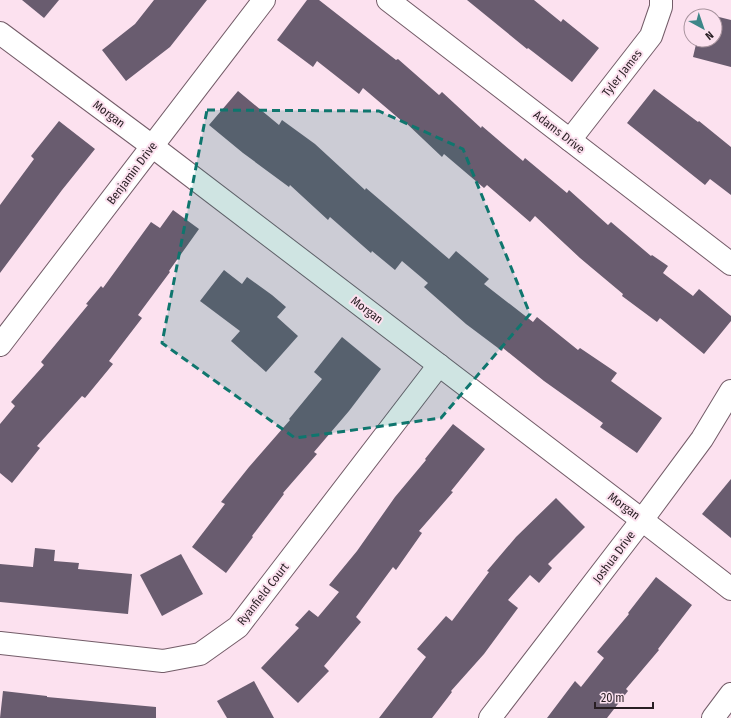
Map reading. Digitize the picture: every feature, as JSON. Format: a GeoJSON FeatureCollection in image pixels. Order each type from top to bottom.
{"type":"FeatureCollection","features":[{"type":"Feature","properties":{"kind":"street","name":"Benjamin Drive"},"geometry":{"type":"LineString","coordinates":[[0,345],[264,0]]}},
{"type":"Feature","properties":{"kind":"street","name":"Adams Drive"},"geometry":{"type":"LineString","coordinates":[[388,0],[731,264]]}},
{"type":"Feature","properties":{"kind":"street","name":"Tyler James"},"geometry":{"type":"LineString","coordinates":[[570,140],[651,36],[661,0]]}},
{"type":"Feature","properties":{"kind":"street","name":"Morgan"},"geometry":{"type":"LineString","coordinates":[[0,33],[152,146],[731,589]]}},
{"type":"Feature","properties":{"kind":"street","name":"Ryanfield Court"},"geometry":{"type":"LineString","coordinates":[[0,643],[163,661],[200,654],[238,627],[439,365]]}},
{"type":"Feature","properties":{"kind":"street","name":"Joshua Drive"},"geometry":{"type":"LineString","coordinates":[[490,718],[642,520],[702,439],[731,390]]}},
{"type":"Feature","properties":{"kind":"street"},"geometry":{"type":"LineString","coordinates":[[713,718],[731,694]]}},
{"type":"Feature","properties":{"kind":"highlighted area"},"geometry":{"type":"Polygon","coordinates":[[[207,110],[379,111],[463,149],[530,314],[441,418],[295,438],[162,343],[207,110]]]}},
{"type":"Feature","properties":{"kind":"building"},"geometry":{"type":"Polygon","coordinates":[[[22,0],[59,0],[44,18],[22,0]]]}},
{"type":"Feature","properties":{"kind":"building"},"geometry":{"type":"Polygon","coordinates":[[[154,0],[207,0],[170,47],[126,81],[102,50],[135,24],[154,0]]]}},
{"type":"Feature","properties":{"kind":"building"},"geometry":{"type":"Polygon","coordinates":[[[307,0],[319,0],[396,60],[398,59],[439,95],[442,92],[481,128],[482,126],[523,161],[525,158],[567,193],[569,190],[608,225],[611,222],[651,256],[652,255],[668,266],[663,273],[693,296],[699,289],[731,316],[731,321],[704,354],[660,318],[657,322],[622,296],[623,294],[580,258],[535,216],[530,222],[487,185],[484,188],[444,154],[442,157],[404,121],[403,122],[363,88],[359,94],[317,61],[313,67],[277,40],[307,0]]]}},
{"type":"Feature","properties":{"kind":"building"},"geometry":{"type":"Polygon","coordinates":[[[467,0],[534,0],[561,22],[563,19],[599,48],[572,82],[528,48],[527,49],[467,0]]]}},
{"type":"Feature","properties":{"kind":"building"},"geometry":{"type":"Polygon","coordinates":[[[723,18],[731,20],[731,67],[693,57],[695,48],[723,48],[723,18]]]}},
{"type":"Feature","properties":{"kind":"building"},"geometry":{"type":"Polygon","coordinates":[[[654,89],[698,122],[699,121],[731,147],[731,195],[710,179],[705,185],[627,123],[654,89]]]}},
{"type":"Feature","properties":{"kind":"building"},"geometry":{"type":"Polygon","coordinates":[[[238,91],[279,125],[282,120],[315,144],[365,190],[366,188],[449,259],[456,251],[489,279],[484,284],[533,322],[537,317],[578,350],[580,348],[617,373],[611,381],[662,418],[637,453],[600,427],[603,423],[544,381],[503,348],[502,351],[466,324],[424,287],[428,283],[402,261],[395,270],[372,251],[371,253],[330,217],[328,220],[290,185],[289,187],[243,153],[209,125],[238,91]]]}},
{"type":"Feature","properties":{"kind":"building"},"geometry":{"type":"Polygon","coordinates":[[[59,121],[95,149],[62,190],[0,273],[0,205],[34,159],[31,156],[59,121]]]}},
{"type":"Feature","properties":{"kind":"building"},"geometry":{"type":"Polygon","coordinates":[[[173,210],[199,229],[169,271],[170,272],[138,315],[142,318],[109,361],[113,364],[85,398],[82,396],[37,446],[40,448],[12,483],[0,473],[0,424],[15,406],[11,402],[44,365],[41,362],[88,305],[86,304],[101,286],[103,288],[151,222],[160,228],[173,210]]]}},
{"type":"Feature","properties":{"kind":"building"},"geometry":{"type":"Polygon","coordinates":[[[224,270],[242,284],[247,277],[286,307],[277,317],[298,336],[266,372],[231,341],[240,331],[200,301],[224,270]]]}},
{"type":"Feature","properties":{"kind":"building"},"geometry":{"type":"Polygon","coordinates":[[[342,337],[381,369],[349,411],[314,452],[317,454],[283,493],[284,494],[226,573],[192,547],[225,504],[221,502],[290,420],[289,419],[322,379],[314,372],[342,337]]]}},
{"type":"Feature","properties":{"kind":"building"},"geometry":{"type":"Polygon","coordinates":[[[453,424],[485,449],[451,491],[453,492],[419,531],[422,533],[396,570],[393,567],[356,617],[361,622],[324,666],[329,671],[298,703],[261,668],[299,628],[295,625],[309,610],[318,617],[339,592],[329,585],[357,551],[395,497],[426,460],[425,459],[453,424]]]}},
{"type":"Feature","properties":{"kind":"building"},"geometry":{"type":"Polygon","coordinates":[[[731,479],[731,538],[702,514],[731,479]]]}},
{"type":"Feature","properties":{"kind":"building"},"geometry":{"type":"Polygon","coordinates":[[[556,498],[585,527],[548,564],[552,568],[539,583],[530,575],[508,600],[518,608],[484,654],[451,691],[452,692],[432,718],[379,718],[426,657],[417,649],[446,616],[452,621],[489,572],[487,571],[516,537],[556,498]]]}},
{"type":"Feature","properties":{"kind":"building"},"geometry":{"type":"Polygon","coordinates":[[[35,548],[55,550],[54,561],[79,563],[78,569],[132,574],[128,614],[0,602],[0,564],[33,567],[35,548]]]}},
{"type":"Feature","properties":{"kind":"building"},"geometry":{"type":"Polygon","coordinates":[[[181,554],[203,594],[162,616],[140,575],[181,554]]]}},
{"type":"Feature","properties":{"kind":"building"},"geometry":{"type":"Polygon","coordinates":[[[656,577],[692,605],[658,649],[659,650],[626,689],[628,691],[607,718],[547,718],[575,681],[581,687],[604,658],[597,652],[629,614],[628,613],[656,577]]]}},
{"type":"Feature","properties":{"kind":"building"},"geometry":{"type":"Polygon","coordinates":[[[254,681],[274,718],[227,718],[217,701],[254,681]]]}},
{"type":"Feature","properties":{"kind":"building"},"geometry":{"type":"Polygon","coordinates":[[[3,691],[47,697],[156,707],[156,718],[0,718],[3,691]]]}}]}
